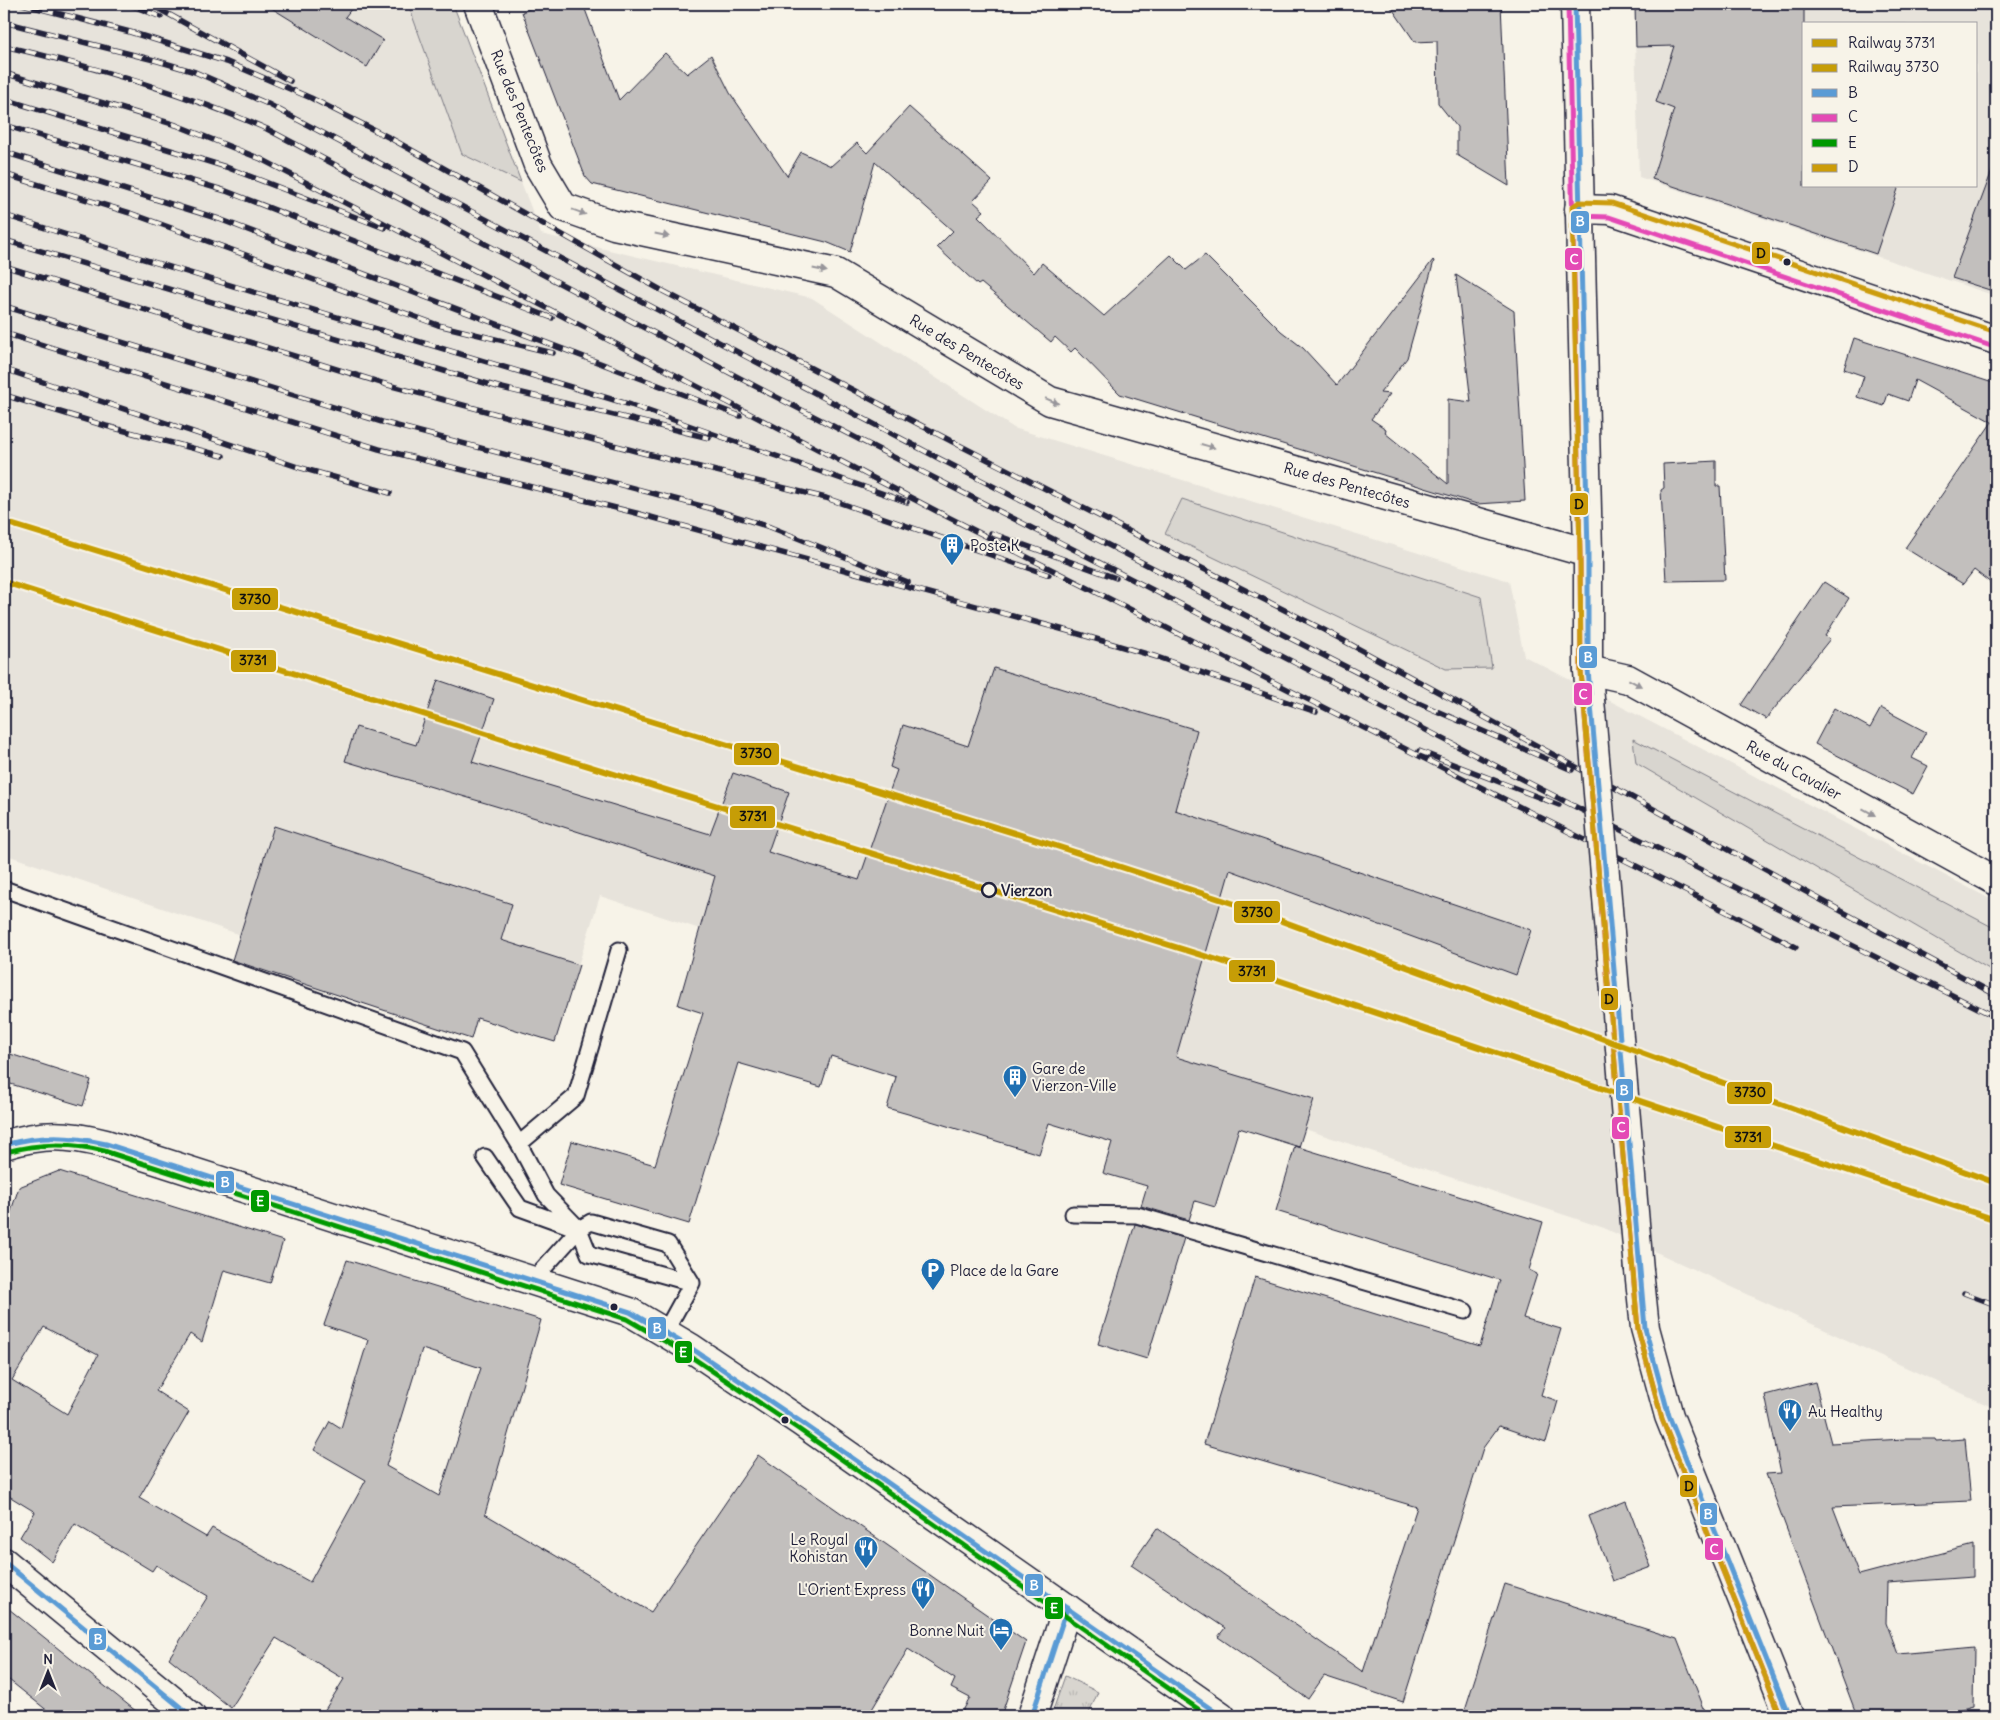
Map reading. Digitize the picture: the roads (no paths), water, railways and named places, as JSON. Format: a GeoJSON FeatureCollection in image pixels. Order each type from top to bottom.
{"type":"FeatureCollection","features":[{"type":"Feature","properties":{"kind":"main road","name":"Rue des Pentecôtes"},"geometry":{"type":"LineString","coordinates":[[478,4],[538,164],[563,207],[614,225],[836,273],[1050,401],[1588,553]]}},
{"type":"Feature","properties":{"kind":"main road"},"geometry":{"type":"LineString","coordinates":[[1575,4],[1588,553],[1588,670],[1645,1328],[1669,1416],[1789,1716]]}},
{"type":"Feature","properties":{"kind":"main road"},"geometry":{"type":"LineString","coordinates":[[1579,209],[1610,210],[1996,340]]}},
{"type":"Feature","properties":{"kind":"main road","name":"Rue du Cavalier"},"geometry":{"type":"LineString","coordinates":[[1588,670],[1628,679],[1996,881]]}},
{"type":"Feature","properties":{"kind":"main road"},"geometry":{"type":"LineString","coordinates":[[4,1145],[29,1137],[53,1135],[79,1137],[630,1312],[664,1332],[800,1422],[1221,1716]]}},
{"type":"Feature","properties":{"kind":"main road"},"geometry":{"type":"LineString","coordinates":[[4,1562],[191,1716]]}},
{"type":"Feature","properties":{"kind":"main road"},"geometry":{"type":"LineString","coordinates":[[1032,1716],[1067,1608]]}},
{"type":"Feature","properties":{"kind":"lane"},"geometry":{"type":"LineString","coordinates":[[4,889],[462,1052],[519,1144],[546,1195],[579,1230],[589,1254],[692,1283]]}},
{"type":"Feature","properties":{"kind":"lane"},"geometry":{"type":"LineString","coordinates":[[519,1144],[576,1096],[619,950]]}},
{"type":"Feature","properties":{"kind":"lane"},"geometry":{"type":"LineString","coordinates":[[485,1157],[520,1208],[579,1230]]}},
{"type":"Feature","properties":{"kind":"lane"},"geometry":{"type":"LineString","coordinates":[[1074,1214],[1137,1215],[1465,1311]]}},
{"type":"Feature","properties":{"kind":"lane"},"geometry":{"type":"LineString","coordinates":[[532,1281],[579,1230],[591,1222],[668,1244],[692,1283]]}},
{"type":"Feature","properties":{"kind":"lane"},"geometry":{"type":"LineString","coordinates":[[664,1332],[692,1283]]}},
{"type":"Feature","properties":{"kind":"railway"},"geometry":{"type":"LineString","coordinates":[[22,4],[130,32],[227,62],[311,98],[390,138],[661,290],[951,441],[1324,630],[1996,995]]}},
{"type":"Feature","properties":{"kind":"railway"},"geometry":{"type":"LineString","coordinates":[[128,4],[161,17]]}},
{"type":"Feature","properties":{"kind":"railway"},"geometry":{"type":"LineString","coordinates":[[150,4],[290,81]]}},
{"type":"Feature","properties":{"kind":"railway"},"geometry":{"type":"LineString","coordinates":[[4,22],[195,72],[268,104],[940,459],[1409,699],[1572,770]]}},
{"type":"Feature","properties":{"kind":"railway"},"geometry":{"type":"LineString","coordinates":[[4,46],[71,63],[170,92],[267,129],[753,385],[1615,827],[1996,1017]]}},
{"type":"Feature","properties":{"kind":"railway"},"geometry":{"type":"LineString","coordinates":[[4,73],[176,125],[261,159],[948,517],[1796,947]]}},
{"type":"Feature","properties":{"kind":"railway"},"geometry":{"type":"LineString","coordinates":[[4,99],[226,167],[384,228]]}},
{"type":"Feature","properties":{"kind":"railway"},"geometry":{"type":"LineString","coordinates":[[4,125],[226,191],[552,318]]}},
{"type":"Feature","properties":{"kind":"railway"},"geometry":{"type":"LineString","coordinates":[[4,152],[219,219],[740,416]]}},
{"type":"Feature","properties":{"kind":"railway"},"geometry":{"type":"LineString","coordinates":[[4,174],[130,213],[438,325],[553,353]]}},
{"type":"Feature","properties":{"kind":"railway"},"geometry":{"type":"LineString","coordinates":[[4,215],[140,258],[631,405],[907,502]]}},
{"type":"Feature","properties":{"kind":"railway"},"geometry":{"type":"LineString","coordinates":[[4,240],[498,387],[709,438]]}},
{"type":"Feature","properties":{"kind":"railway"},"geometry":{"type":"LineString","coordinates":[[4,266],[388,385],[643,453],[826,498],[1049,575]]}},
{"type":"Feature","properties":{"kind":"railway"},"geometry":{"type":"LineString","coordinates":[[4,306],[382,422],[709,508],[770,527],[908,582]]}},
{"type":"Feature","properties":{"kind":"railway"},"geometry":{"type":"LineString","coordinates":[[4,333],[379,449],[636,513],[1079,634],[1157,657],[1316,712]]}},
{"type":"Feature","properties":{"kind":"railway"},"geometry":{"type":"LineString","coordinates":[[4,369],[298,467],[390,493]]}},
{"type":"Feature","properties":{"kind":"railway"},"geometry":{"type":"LineString","coordinates":[[4,395],[106,426],[223,456]]}},
{"type":"Feature","properties":{"kind":"railway"},"geometry":{"type":"LineString","coordinates":[[991,533],[1116,578]]}},
{"type":"Feature","properties":{"kind":"railway"},"geometry":{"type":"LineString","coordinates":[[1419,751],[1559,805]]}},
{"type":"Feature","properties":{"kind":"railway"},"geometry":{"type":"LineString","coordinates":[[1964,1293],[1996,1305]]}},
{"type":"Feature","properties":{"kind":"rail line","name":"3730"},"geometry":{"type":"LineString","coordinates":[[4,522],[1050,844],[1241,906],[1996,1183]]}},
{"type":"Feature","properties":{"kind":"rail line","name":"3731"},"geometry":{"type":"LineString","coordinates":[[4,582],[559,757],[1221,961],[1996,1220]]}},
{"type":"Feature","properties":{"kind":"place","name":"Poste K"},"geometry":{"type":"Point","coordinates":[952,566]}},
{"type":"Feature","properties":{"kind":"place","name":"Vierzon"},"geometry":{"type":"Point","coordinates":[989,890]}},
{"type":"Feature","properties":{"kind":"place","name":"Gare de Vierzon-Ville"},"geometry":{"type":"Point","coordinates":[1015,1098]}},
{"type":"Feature","properties":{"kind":"place","name":"Place de la Gare"},"geometry":{"type":"Point","coordinates":[933,1291]}},
{"type":"Feature","properties":{"kind":"place","name":"Au Healthy"},"geometry":{"type":"Point","coordinates":[1790,1432]}},
{"type":"Feature","properties":{"kind":"place","name":"Le Royal Kohistan"},"geometry":{"type":"Point","coordinates":[866,1569]}},
{"type":"Feature","properties":{"kind":"place","name":"L'Orient Express"},"geometry":{"type":"Point","coordinates":[923,1610]}},
{"type":"Feature","properties":{"kind":"place","name":"Bonne Nuit"},"geometry":{"type":"Point","coordinates":[1001,1651]}}]}
